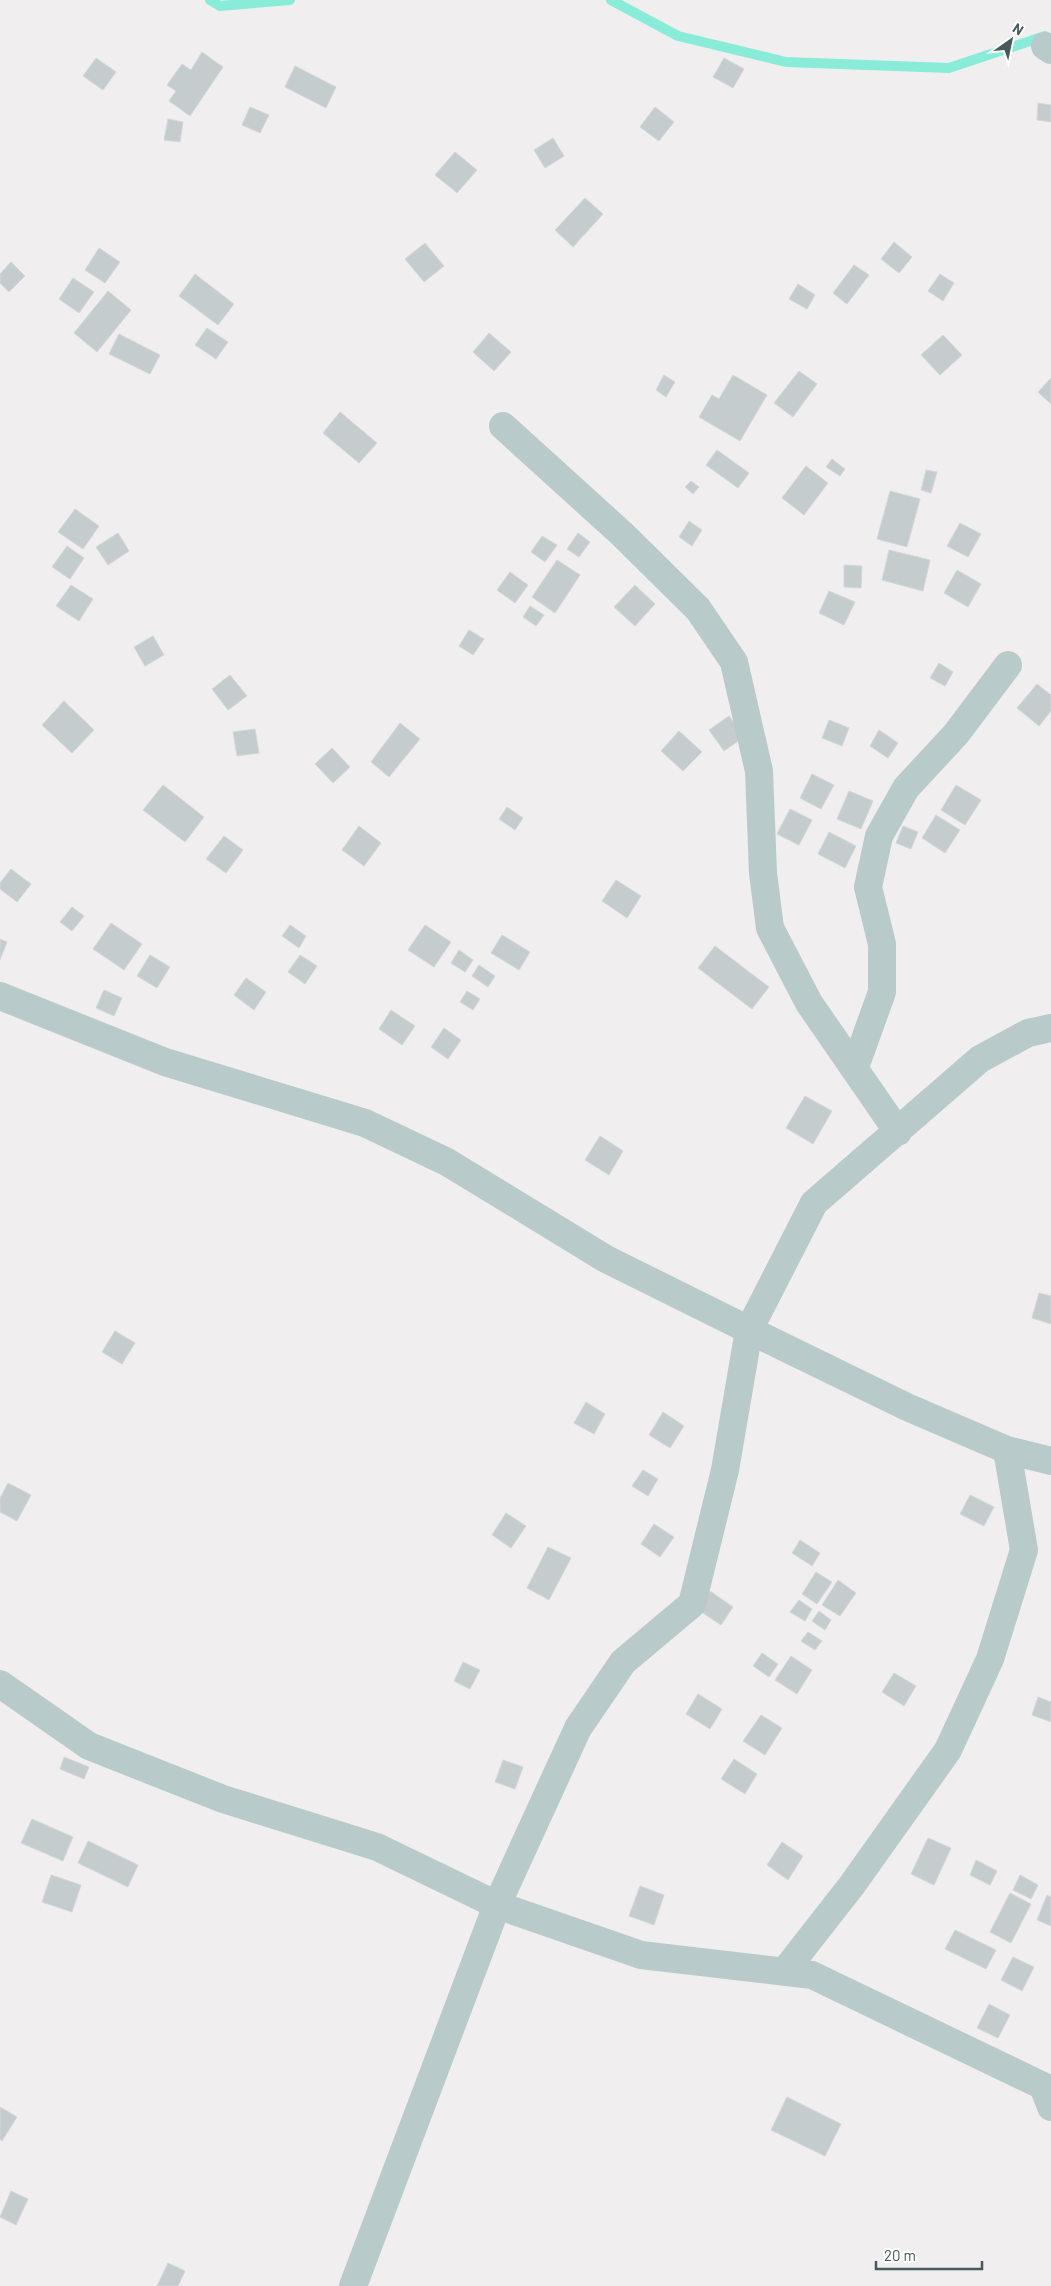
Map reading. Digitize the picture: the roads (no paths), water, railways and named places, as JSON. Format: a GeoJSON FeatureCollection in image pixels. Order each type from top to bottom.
{"type":"FeatureCollection","features":[{"type":"Feature","properties":{"kind":"street"},"geometry":{"type":"LineString","coordinates":[[503,426],[622,534],[698,609],[734,662],[759,771],[763,873],[770,928],[809,1003],[855,1067],[898,1132]]}},
{"type":"Feature","properties":{"kind":"street"},"geometry":{"type":"LineString","coordinates":[[855,1067],[882,992],[882,944],[868,887],[879,836],[906,788],[956,734],[1008,665]]}},
{"type":"Feature","properties":{"kind":"street"},"geometry":{"type":"LineString","coordinates":[[0,996],[165,1062],[365,1123],[447,1162],[606,1259],[749,1330],[907,1407],[1007,1450],[1051,1461]]}},
{"type":"Feature","properties":{"kind":"street"},"geometry":{"type":"LineString","coordinates":[[353,2286],[497,1905],[578,1728],[623,1662],[692,1604],[725,1470],[749,1330],[814,1203],[980,1059],[1028,1032],[1051,1028]]}},
{"type":"Feature","properties":{"kind":"street"},"geometry":{"type":"LineString","coordinates":[[784,1972],[852,1885],[948,1750],[990,1659],[1024,1550],[1007,1450]]}},
{"type":"Feature","properties":{"kind":"street"},"geometry":{"type":"LineString","coordinates":[[0,1684],[89,1746],[223,1799],[377,1847],[497,1905],[641,1955],[812,1975],[1048,2093]]}},
{"type":"Feature","properties":{"kind":"waterway"},"geometry":{"type":"LineString","coordinates":[[210,0],[220,6],[290,0]]}},
{"type":"Feature","properties":{"kind":"waterway"},"geometry":{"type":"LineString","coordinates":[[611,0],[678,36],[786,62],[949,68],[1045,36]]}}]}
